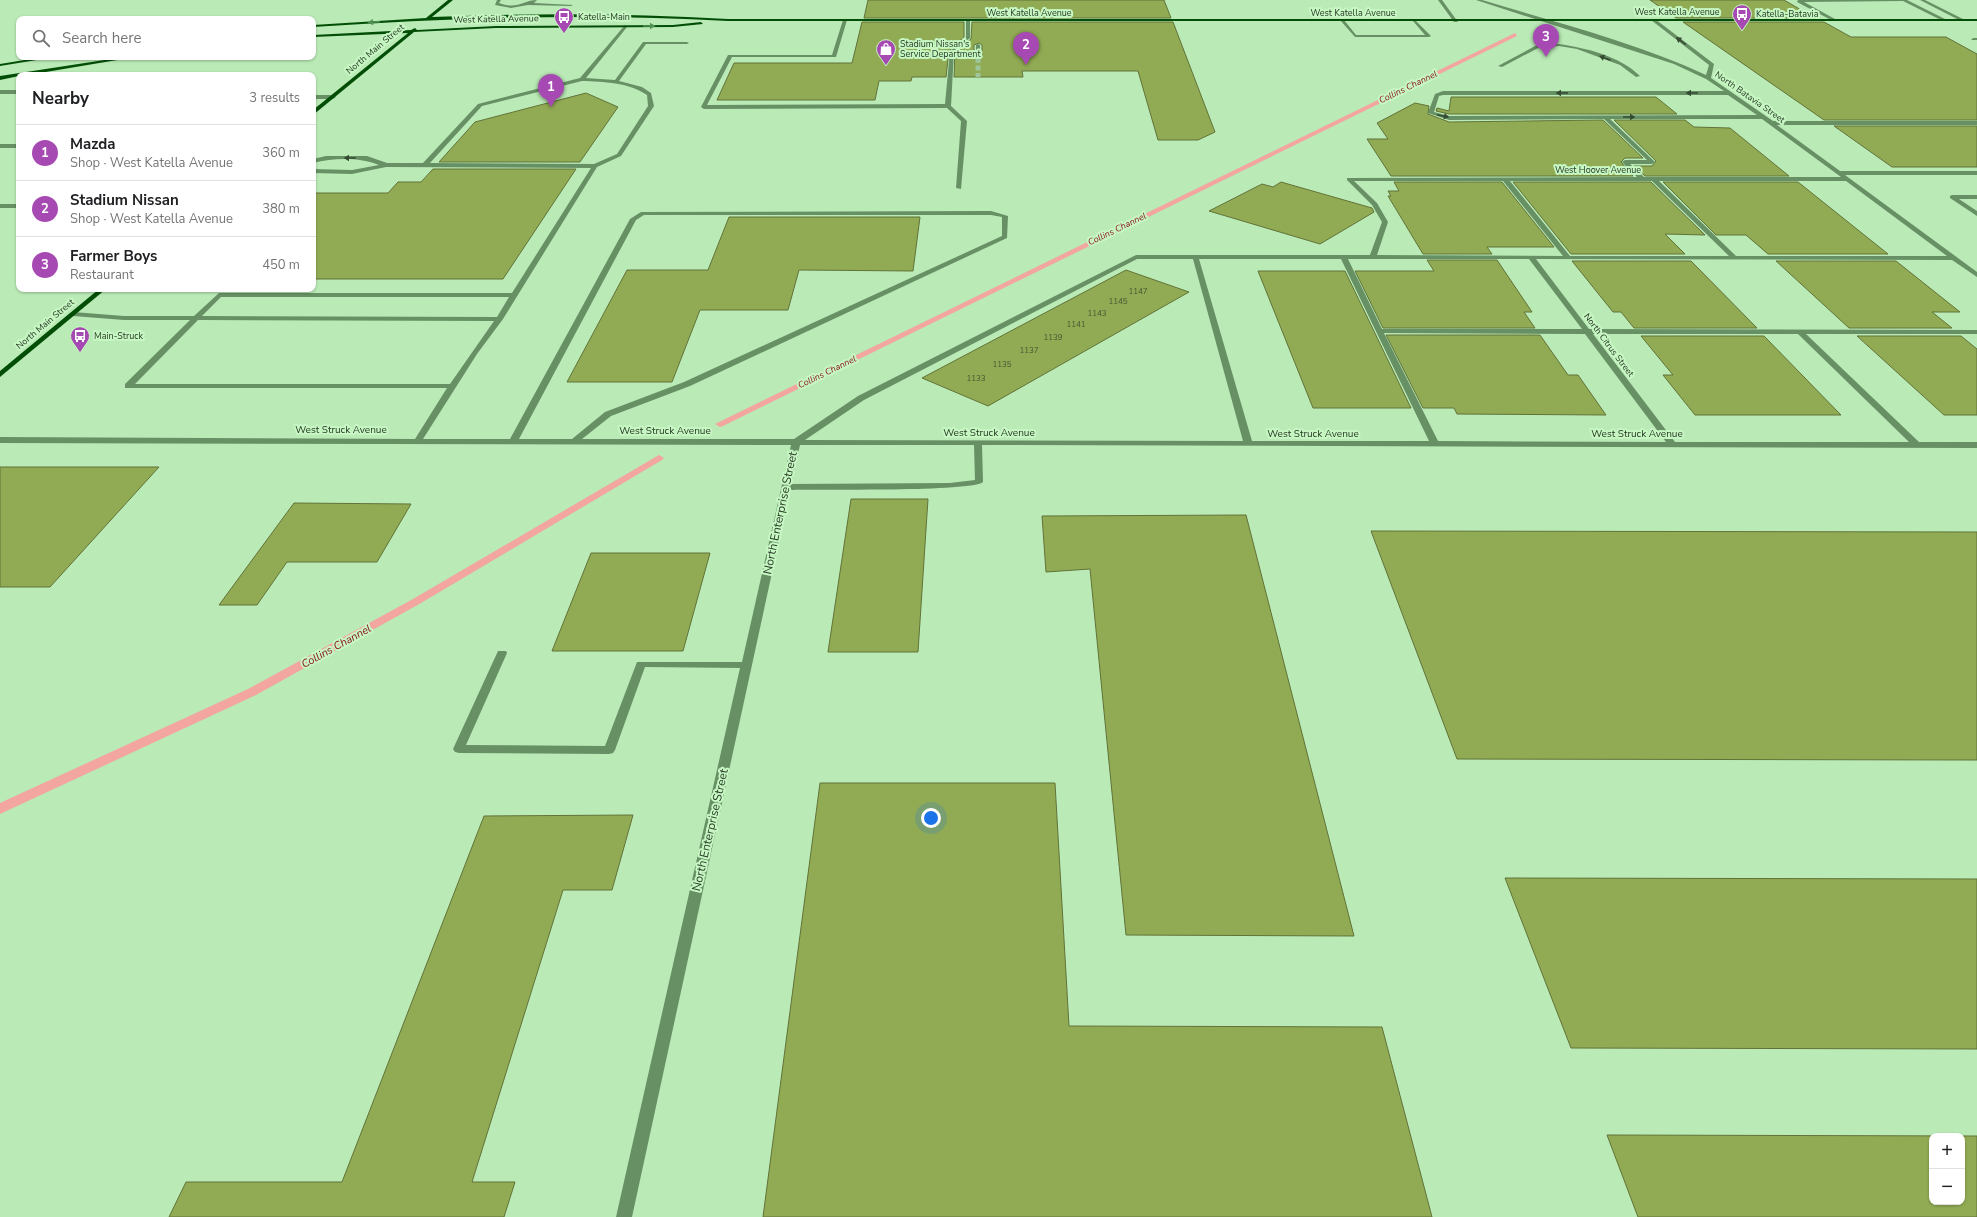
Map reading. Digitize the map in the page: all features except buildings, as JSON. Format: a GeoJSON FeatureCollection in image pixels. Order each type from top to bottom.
{"type":"FeatureCollection","features":[{"type":"Feature","properties":{"kind":"main road","name":"North Main Street"},"geometry":{"type":"LineString","coordinates":[[316,110],[451,0]]}},
{"type":"Feature","properties":{"kind":"main road","name":"West Katella Avenue"},"geometry":{"type":"LineString","coordinates":[[316,26],[427,20],[559,16],[668,16],[728,20],[968,21],[1977,20]]}},
{"type":"Feature","properties":{"kind":"main road","name":"West Katella Avenue"},"geometry":{"type":"LineString","coordinates":[[316,36],[414,30],[532,26],[673,26],[728,20]]}},
{"type":"Feature","properties":{"kind":"main road"},"geometry":{"type":"LineString","coordinates":[[0,65],[33,60]]}},
{"type":"Feature","properties":{"kind":"main road"},"geometry":{"type":"LineString","coordinates":[[38,72],[114,60]]}},
{"type":"Feature","properties":{"kind":"main road"},"geometry":{"type":"LineString","coordinates":[[0,78],[16,75]]}},
{"type":"Feature","properties":{"kind":"main road","name":"North Main Street"},"geometry":{"type":"LineString","coordinates":[[0,375],[100,292]]}},
{"type":"Feature","properties":{"kind":"street"},"geometry":{"type":"LineString","coordinates":[[499,0],[497,4],[499,5],[571,5]]}},
{"type":"Feature","properties":{"kind":"street"},"geometry":{"type":"LineString","coordinates":[[527,4],[535,0]]}},
{"type":"Feature","properties":{"kind":"street"},"geometry":{"type":"LineString","coordinates":[[559,16],[575,0]]}},
{"type":"Feature","properties":{"kind":"street"},"geometry":{"type":"LineString","coordinates":[[1440,0],[1456,21]]}},
{"type":"Feature","properties":{"kind":"street","name":"North Batavia Street"},"geometry":{"type":"LineString","coordinates":[[1478,0],[1649,53],[1708,78],[1763,116],[1977,275]]}},
{"type":"Feature","properties":{"kind":"street"},"geometry":{"type":"LineString","coordinates":[[1798,0],[1905,0],[1945,20]]}},
{"type":"Feature","properties":{"kind":"street"},"geometry":{"type":"LineString","coordinates":[[1798,0],[1833,20]]}},
{"type":"Feature","properties":{"kind":"street"},"geometry":{"type":"LineString","coordinates":[[1922,0],[1963,20]]}},
{"type":"Feature","properties":{"kind":"street"},"geometry":{"type":"LineString","coordinates":[[845,20],[834,56],[730,56],[704,107],[948,106],[964,121],[959,188]]}},
{"type":"Feature","properties":{"kind":"street"},"geometry":{"type":"LineString","coordinates":[[1653,20],[1712,65],[1708,78]]}},
{"type":"Feature","properties":{"kind":"street"},"geometry":{"type":"LineString","coordinates":[[948,106],[952,51],[968,38],[968,21]]}},
{"type":"Feature","properties":{"kind":"street"},"geometry":{"type":"LineString","coordinates":[[1342,21],[1355,36],[1429,36],[1415,21]]}},
{"type":"Feature","properties":{"kind":"street"},"geometry":{"type":"LineString","coordinates":[[582,79],[625,26]]}},
{"type":"Feature","properties":{"kind":"street"},"geometry":{"type":"LineString","coordinates":[[616,82],[645,44],[686,43]]}},
{"type":"Feature","properties":{"kind":"street"},"geometry":{"type":"LineString","coordinates":[[978,45],[978,58]]}},
{"type":"Feature","properties":{"kind":"street"},"geometry":{"type":"LineString","coordinates":[[1500,66],[1539,46],[1559,45],[1578,48],[1622,64],[1638,76]]}},
{"type":"Feature","properties":{"kind":"street"},"geometry":{"type":"LineString","coordinates":[[316,171],[352,172],[386,165],[424,166],[595,166],[620,155],[650,106],[649,94],[640,88],[616,82],[582,79],[480,105],[424,166]]}},
{"type":"Feature","properties":{"kind":"street"},"geometry":{"type":"LineString","coordinates":[[0,92],[16,92]]}},
{"type":"Feature","properties":{"kind":"street"},"geometry":{"type":"LineString","coordinates":[[1731,93],[1443,93],[1437,95],[1431,113],[1448,118],[1763,116]]}},
{"type":"Feature","properties":{"kind":"street"},"geometry":{"type":"LineString","coordinates":[[316,97],[333,97]]}},
{"type":"Feature","properties":{"kind":"street"},"geometry":{"type":"LineString","coordinates":[[1605,117],[1652,162],[1625,162],[1642,179]]}},
{"type":"Feature","properties":{"kind":"street"},"geometry":{"type":"LineString","coordinates":[[1772,123],[1977,123]]}},
{"type":"Feature","properties":{"kind":"street"},"geometry":{"type":"LineString","coordinates":[[0,146],[16,146]]}},
{"type":"Feature","properties":{"kind":"street"},"geometry":{"type":"LineString","coordinates":[[316,160],[326,158],[367,158],[386,165]]}},
{"type":"Feature","properties":{"kind":"street"},"geometry":{"type":"LineString","coordinates":[[418,440],[474,353],[514,295],[595,166]]}},
{"type":"Feature","properties":{"kind":"street"},"geometry":{"type":"LineString","coordinates":[[1839,173],[1977,173]]}},
{"type":"Feature","properties":{"kind":"street","name":"West Hoover Avenue"},"geometry":{"type":"LineString","coordinates":[[1373,256],[1385,222],[1375,204],[1349,179],[1848,179]]}},
{"type":"Feature","properties":{"kind":"street"},"geometry":{"type":"LineString","coordinates":[[1505,179],[1568,257]]}},
{"type":"Feature","properties":{"kind":"street"},"geometry":{"type":"LineString","coordinates":[[1654,179],[1734,257]]}},
{"type":"Feature","properties":{"kind":"street"},"geometry":{"type":"LineString","coordinates":[[1977,197],[1952,197],[1977,214]]}},
{"type":"Feature","properties":{"kind":"street"},"geometry":{"type":"LineString","coordinates":[[0,206],[16,206]]}},
{"type":"Feature","properties":{"kind":"street"},"geometry":{"type":"LineString","coordinates":[[514,440],[633,219],[643,213],[991,213],[1005,216],[1005,237],[687,384],[608,414],[575,440]]}},
{"type":"Feature","properties":{"kind":"street"},"geometry":{"type":"LineString","coordinates":[[1195,256],[1248,443]]}},
{"type":"Feature","properties":{"kind":"street"},"geometry":{"type":"LineString","coordinates":[[1343,256],[1435,444]]}},
{"type":"Feature","properties":{"kind":"street"},"geometry":{"type":"LineString","coordinates":[[796,442],[861,398],[1136,257],[1373,256],[1954,258]]}},
{"type":"Feature","properties":{"kind":"street","name":"North Citrus Street"},"geometry":{"type":"LineString","coordinates":[[1530,257],[1672,444]]}},
{"type":"Feature","properties":{"kind":"street"},"geometry":{"type":"LineString","coordinates":[[453,386],[128,386],[219,295],[514,295]]}},
{"type":"Feature","properties":{"kind":"street"},"geometry":{"type":"LineString","coordinates":[[74,314],[124,318],[498,319]]}},
{"type":"Feature","properties":{"kind":"street"},"geometry":{"type":"LineString","coordinates":[[1380,331],[1977,332]]}},
{"type":"Feature","properties":{"kind":"street"},"geometry":{"type":"LineString","coordinates":[[1799,331],[1917,445]]}},
{"type":"Feature","properties":{"kind":"street","name":"West Struck Avenue"},"geometry":{"type":"LineString","coordinates":[[0,440],[575,440],[978,443],[1977,445]]}},
{"type":"Feature","properties":{"kind":"street","name":"North Enterprise Street"},"geometry":{"type":"LineString","coordinates":[[624,1217],[796,442]]}},
{"type":"Feature","properties":{"kind":"street"},"geometry":{"type":"LineString","coordinates":[[786,487],[950,486],[979,482],[978,443]]}},
{"type":"Feature","properties":{"kind":"street"},"geometry":{"type":"LineString","coordinates":[[502,653],[459,749],[609,750],[641,664],[747,665]]}},
{"type":"Feature","properties":{"kind":"waterway","name":"Collins Channel"},"geometry":{"type":"LineString","coordinates":[[720,424],[1515,35]]}},
{"type":"Feature","properties":{"kind":"waterway","name":"Collins Channel"},"geometry":{"type":"LineString","coordinates":[[0,809],[252,692],[417,601],[659,458]]}},
{"type":"Feature","properties":{"kind":"tunnel"},"geometry":{"type":"LineString","coordinates":[[978,58],[978,77]]}},
{"type":"Feature","properties":{"kind":"place","name":"Katella-Batavia"},"geometry":{"type":"Point","coordinates":[1742,31]}},
{"type":"Feature","properties":{"kind":"place","name":"Katella-Main"},"geometry":{"type":"Point","coordinates":[564,34]}},
{"type":"Feature","properties":{"kind":"place","name":"Farmer Boys"},"geometry":{"type":"Point","coordinates":[1546,57]}},
{"type":"Feature","properties":{"kind":"place","name":"Stadium Nissan"},"geometry":{"type":"Point","coordinates":[1026,65]}},
{"type":"Feature","properties":{"kind":"place","name":"Stadium Nissan's Service Department"},"geometry":{"type":"Point","coordinates":[886,66]}},
{"type":"Feature","properties":{"kind":"place","name":"Mazda"},"geometry":{"type":"Point","coordinates":[551,107]}},
{"type":"Feature","properties":{"kind":"place","name":"Main-Struck"},"geometry":{"type":"Point","coordinates":[80,353]}}]}
